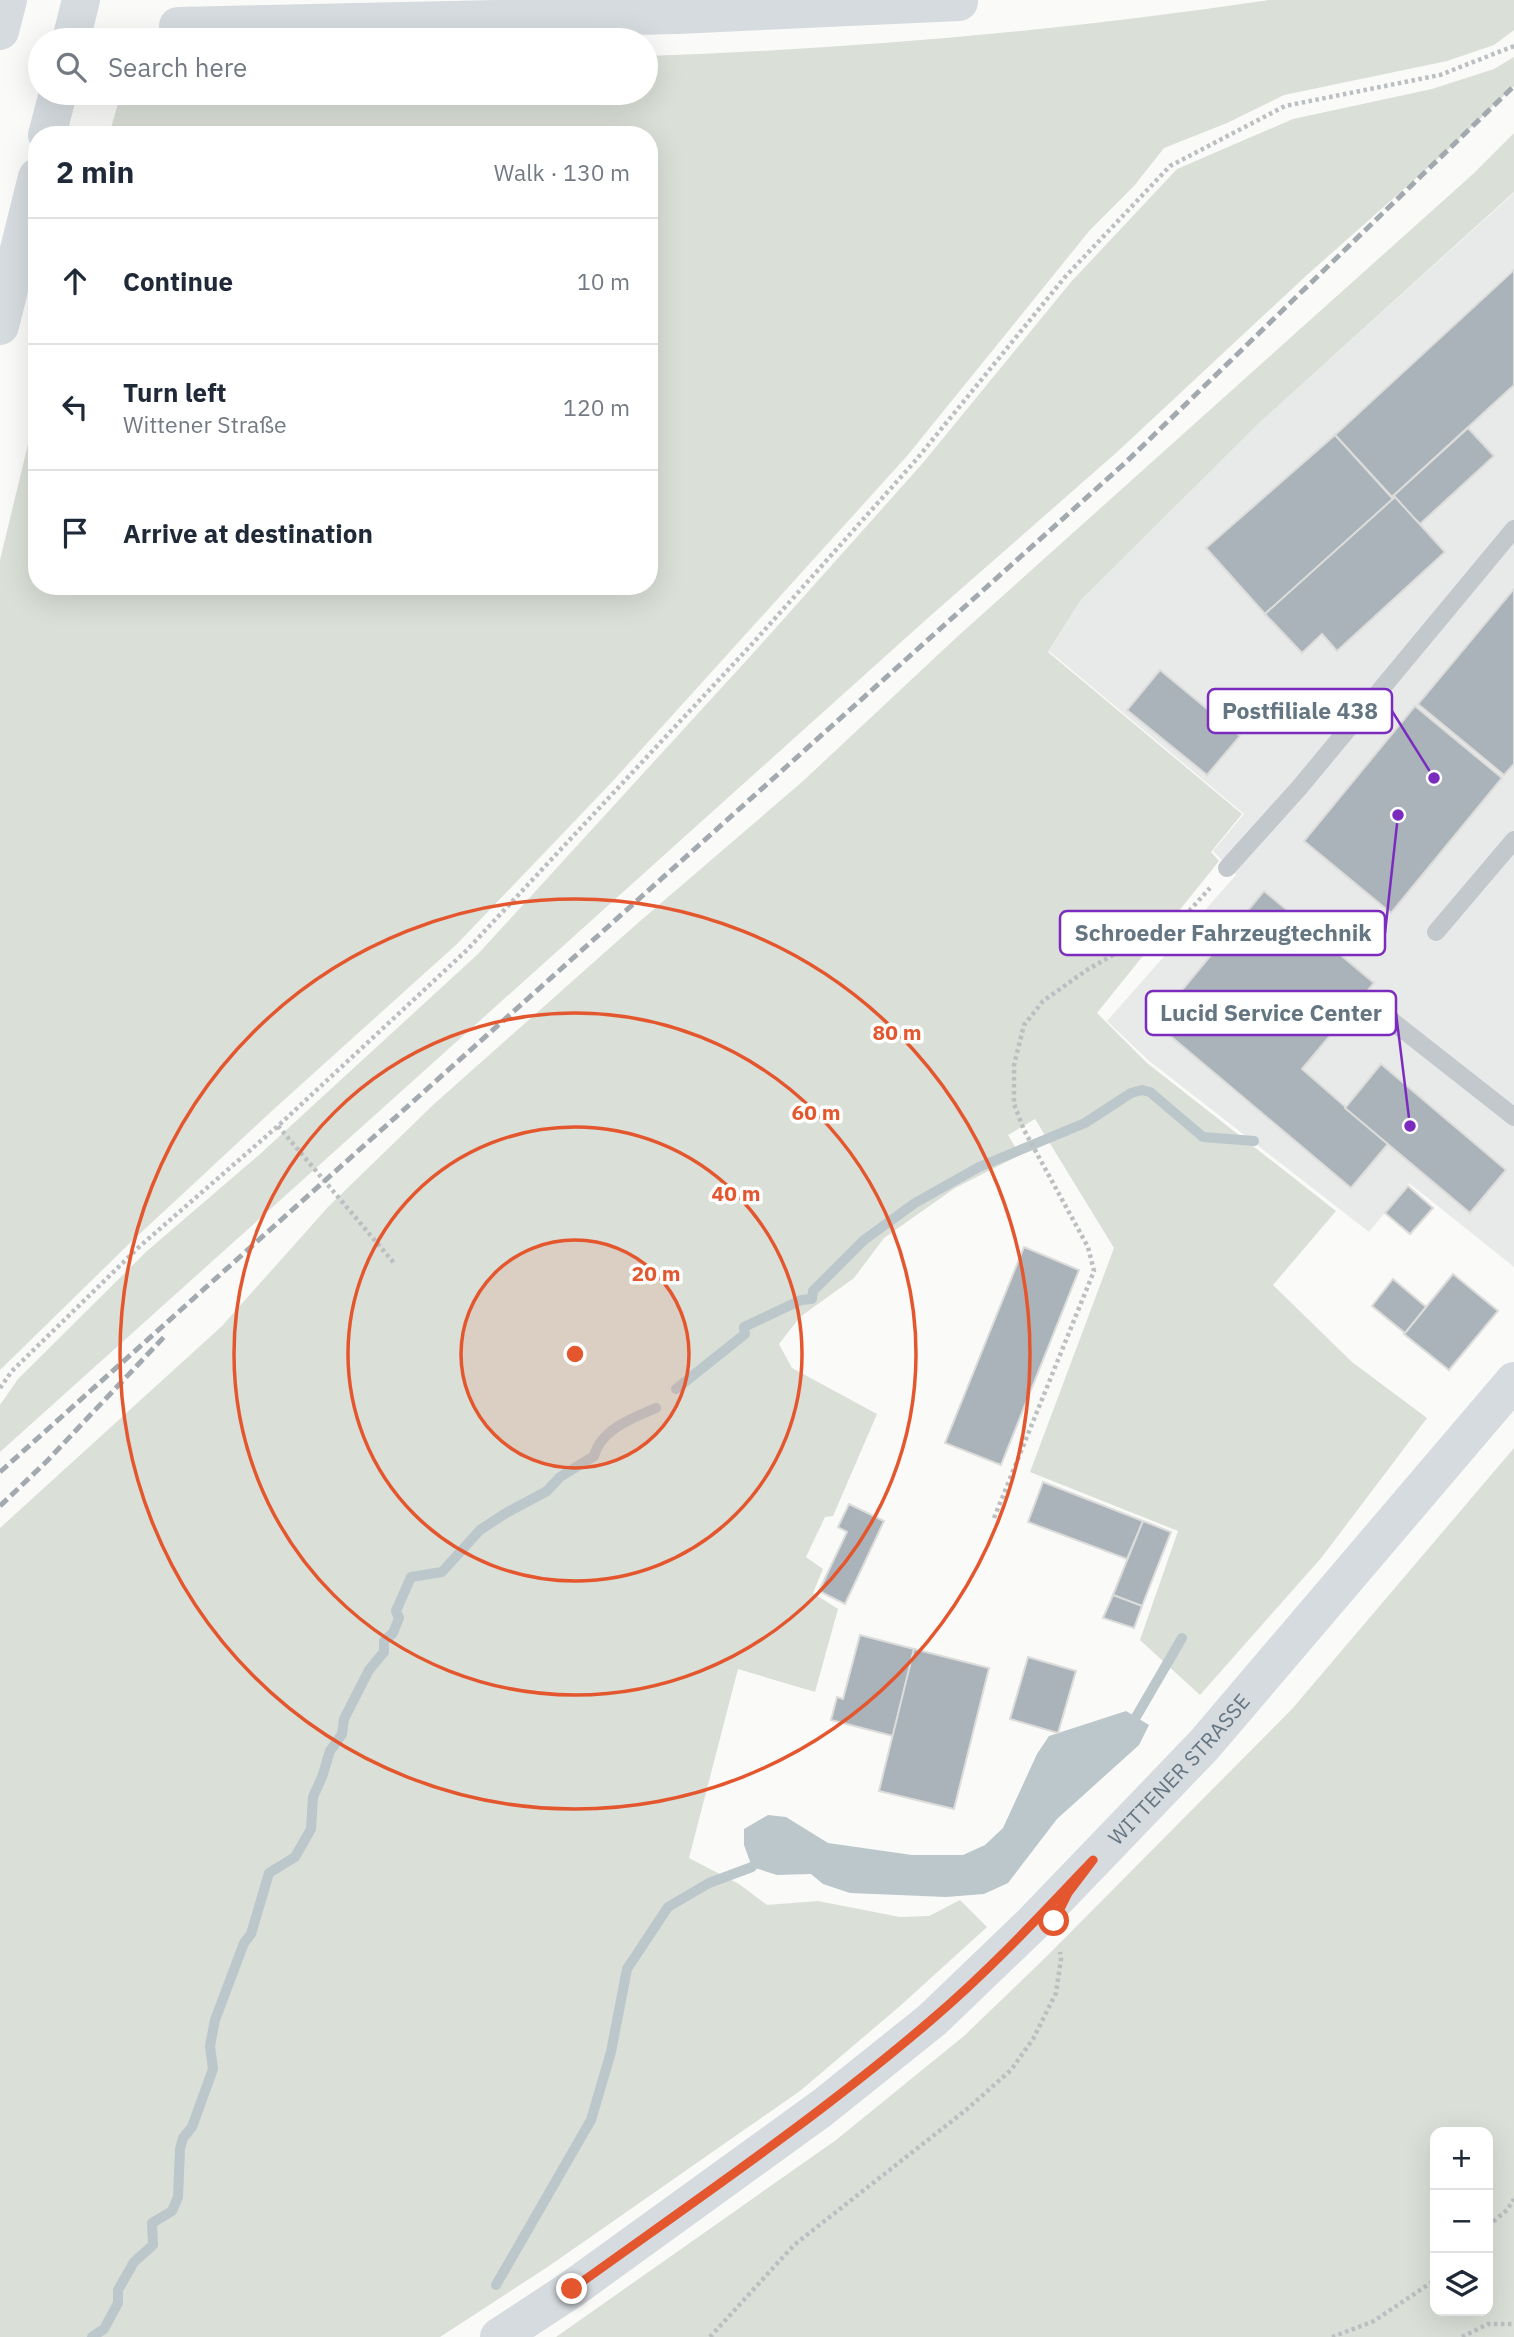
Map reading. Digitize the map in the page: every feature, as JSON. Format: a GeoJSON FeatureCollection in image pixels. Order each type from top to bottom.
{"type":"FeatureCollection","features":[{"type":"Feature","properties":{"kind":"main road"},"geometry":{"type":"LineString","coordinates":[[0,31],[8,0]]}},
{"type":"Feature","properties":{"kind":"main road"},"geometry":{"type":"LineString","coordinates":[[74,28],[80,0]]}},
{"type":"Feature","properties":{"kind":"main road"},"geometry":{"type":"LineString","coordinates":[[177,26],[677,16],[965,1]]}},
{"type":"Feature","properties":{"kind":"main road"},"geometry":{"type":"LineString","coordinates":[[49,126],[55,105]]}},
{"type":"Feature","properties":{"kind":"main road"},"geometry":{"type":"LineString","coordinates":[[0,326],[28,213]]}},
{"type":"Feature","properties":{"kind":"main road","name":"WITTENER STRASSE"},"geometry":{"type":"LineString","coordinates":[[499,2337],[572,2289],[822,2108],[932,2020],[1032,1924],[1204,1745],[1514,1381]]}},
{"type":"Feature","properties":{"kind":"lane"},"geometry":{"type":"LineString","coordinates":[[1227,868],[1299,788],[1514,529]]}},
{"type":"Feature","properties":{"kind":"lane"},"geometry":{"type":"LineString","coordinates":[[1436,932],[1514,840]]}},
{"type":"Feature","properties":{"kind":"lane"},"geometry":{"type":"LineString","coordinates":[[1383,1014],[1514,1117]]}},
{"type":"Feature","properties":{"kind":"path"},"geometry":{"type":"LineString","coordinates":[[0,1388],[12,1371],[139,1247],[278,1126],[467,950],[715,684],[916,460],[1065,277],[1170,166],[1285,106],[1440,75],[1514,46]]}},
{"type":"Feature","properties":{"kind":"path"},"geometry":{"type":"LineString","coordinates":[[994,1518],[1094,1271],[1088,1247],[1024,1130],[1014,1104],[1014,1065],[1024,1025],[1043,1000],[1087,970],[1190,910],[1227,868]]}},
{"type":"Feature","properties":{"kind":"path"},"geometry":{"type":"LineString","coordinates":[[278,1126],[394,1263]]}},
{"type":"Feature","properties":{"kind":"path"},"geometry":{"type":"LineString","coordinates":[[710,2337],[793,2245],[966,2110],[1011,2070],[1033,2039],[1056,1993],[1060,1949]]}},
{"type":"Feature","properties":{"kind":"path"},"geometry":{"type":"LineString","coordinates":[[1493,2222],[1507,2210],[1514,2199]]}},
{"type":"Feature","properties":{"kind":"path"},"geometry":{"type":"LineString","coordinates":[[1332,2337],[1374,2321],[1430,2283]]}},
{"type":"Feature","properties":{"kind":"path"},"geometry":{"type":"LineString","coordinates":[[1462,2337],[1488,2325],[1514,2323]]}},
{"type":"Feature","properties":{"kind":"shaded area"},"geometry":{"type":"Polygon","coordinates":[[[1269,0],[1514,0],[1514,30],[1494,45],[1447,61],[1284,95],[1227,123],[1164,148],[1134,186],[1090,230],[907,456],[611,783],[457,944],[132,1241],[0,1370],[0,560],[28,444],[28,595],[658,595],[658,126],[112,126],[118,105],[658,105],[658,56],[802,49],[958,37],[1269,0]]]}},
{"type":"Feature","properties":{"kind":"shaded area"},"geometry":{"type":"Polygon","coordinates":[[[1514,57],[1514,86],[1450,148],[1307,275],[1116,453],[929,617],[0,1452],[0,1405],[18,1379],[147,1251],[259,1155],[478,954],[922,464],[1071,282],[1177,169],[1293,119],[1432,89],[1494,69],[1514,57]]]}},
{"type":"Feature","properties":{"kind":"shaded area"},"geometry":{"type":"Polygon","coordinates":[[[1514,133],[1514,192],[1258,424],[1081,600],[1048,652],[1242,814],[1211,852],[1219,861],[1097,1013],[1147,1063],[1336,1211],[1273,1285],[1352,1362],[1427,1418],[1322,1557],[1200,1695],[1140,1640],[1178,1531],[1030,1472],[1114,1248],[1035,1119],[1008,1135],[1020,1155],[955,1188],[884,1238],[854,1278],[800,1317],[779,1344],[792,1368],[877,1414],[833,1516],[825,1517],[806,1557],[823,1569],[813,1593],[838,1609],[815,1692],[738,1669],[689,1858],[739,1884],[767,1905],[818,1901],[900,1917],[929,1916],[960,1900],[987,1927],[800,2091],[549,2266],[440,2337],[0,2337],[0,1528],[222,1326],[328,1207],[433,1105],[802,782],[958,636],[1473,174],[1514,133]]]}},
{"type":"Feature","properties":{"kind":"shaded area"},"geometry":{"type":"Polygon","coordinates":[[[1514,193],[1514,1267],[1409,1183],[1369,1232],[1148,1060],[1107,1021],[1236,875],[1213,851],[1244,814],[1049,651],[1082,599],[1258,424],[1514,193]]]}},
{"type":"Feature","properties":{"kind":"shaded area"},"geometry":{"type":"Polygon","coordinates":[[[1514,1448],[1514,2337],[556,2337],[836,2140],[964,2036],[1292,1709],[1514,1448]]]}},
{"type":"Feature","properties":{"kind":"shaded area"},"geometry":{"type":"Polygon","coordinates":[[[1126,1711],[1149,1725],[1139,1745],[1057,1819],[1008,1883],[984,1894],[946,1897],[850,1893],[823,1884],[811,1874],[777,1875],[752,1867],[744,1845],[744,1829],[768,1815],[786,1817],[828,1843],[912,1855],[963,1855],[985,1845],[1003,1828],[1037,1754],[1049,1736],[1126,1711]]]}},
{"type":"Feature","properties":{"kind":"building"},"geometry":{"type":"Polygon","coordinates":[[[1514,270],[1514,385],[1392,497],[1335,435],[1514,270]]]}},
{"type":"Feature","properties":{"kind":"building"},"geometry":{"type":"Polygon","coordinates":[[[1468,428],[1494,456],[1420,524],[1392,497],[1468,428]]]}},
{"type":"Feature","properties":{"kind":"building"},"geometry":{"type":"Polygon","coordinates":[[[1335,435],[1393,499],[1265,614],[1206,548],[1335,435]]]}},
{"type":"Feature","properties":{"kind":"building"},"geometry":{"type":"Polygon","coordinates":[[[1395,497],[1445,552],[1337,651],[1322,634],[1302,653],[1265,614],[1395,497]]]}},
{"type":"Feature","properties":{"kind":"building"},"geometry":{"type":"Polygon","coordinates":[[[1514,589],[1514,764],[1504,775],[1418,704],[1514,589]]]}},
{"type":"Feature","properties":{"kind":"building"},"geometry":{"type":"Polygon","coordinates":[[[1160,670],[1240,736],[1207,775],[1127,710],[1160,670]]]}},
{"type":"Feature","properties":{"kind":"building"},"geometry":{"type":"Polygon","coordinates":[[[1415,706],[1502,778],[1391,913],[1304,841],[1415,706]]]}},
{"type":"Feature","properties":{"kind":"building"},"geometry":{"type":"Polygon","coordinates":[[[1264,891],[1374,983],[1302,1069],[1388,1144],[1351,1188],[1155,1023],[1264,891]]]}},
{"type":"Feature","properties":{"kind":"building"},"geometry":{"type":"Polygon","coordinates":[[[1381,1064],[1506,1170],[1470,1213],[1345,1108],[1381,1064]]]}},
{"type":"Feature","properties":{"kind":"building"},"geometry":{"type":"Polygon","coordinates":[[[1408,1186],[1433,1208],[1410,1234],[1385,1213],[1408,1186]]]}},
{"type":"Feature","properties":{"kind":"building"},"geometry":{"type":"Polygon","coordinates":[[[1024,1247],[1079,1270],[1001,1465],[945,1443],[1024,1247]]]}},
{"type":"Feature","properties":{"kind":"building"},"geometry":{"type":"Polygon","coordinates":[[[1453,1274],[1498,1311],[1449,1370],[1404,1334],[1453,1274]]]}},
{"type":"Feature","properties":{"kind":"building"},"geometry":{"type":"Polygon","coordinates":[[[1393,1279],[1426,1307],[1405,1333],[1372,1306],[1393,1279]]]}},
{"type":"Feature","properties":{"kind":"building"},"geometry":{"type":"Polygon","coordinates":[[[1043,1482],[1143,1521],[1127,1559],[1028,1522],[1043,1482]]]}},
{"type":"Feature","properties":{"kind":"building"},"geometry":{"type":"Polygon","coordinates":[[[849,1504],[884,1521],[845,1604],[819,1591],[847,1532],[838,1527],[849,1504]]]}},
{"type":"Feature","properties":{"kind":"building"},"geometry":{"type":"Polygon","coordinates":[[[1143,1521],[1171,1532],[1142,1606],[1113,1595],[1143,1521]]]}},
{"type":"Feature","properties":{"kind":"building"},"geometry":{"type":"Polygon","coordinates":[[[1113,1595],[1142,1606],[1134,1628],[1103,1618],[1113,1595]]]}},
{"type":"Feature","properties":{"kind":"building"},"geometry":{"type":"Polygon","coordinates":[[[860,1635],[914,1649],[893,1736],[831,1720],[837,1697],[843,1699],[860,1635]]]}},
{"type":"Feature","properties":{"kind":"building"},"geometry":{"type":"Polygon","coordinates":[[[914,1649],[989,1668],[954,1809],[879,1791],[914,1649]]]}},
{"type":"Feature","properties":{"kind":"building"},"geometry":{"type":"Polygon","coordinates":[[[1028,1657],[1076,1671],[1058,1733],[1010,1719],[1028,1657]]]}},
{"type":"Feature","properties":{"kind":"waterway"},"geometry":{"type":"LineString","coordinates":[[676,1389],[745,1334],[744,1327],[801,1300],[812,1299],[813,1291],[864,1240],[915,1203],[979,1167],[1085,1123],[1131,1093],[1142,1090],[1150,1092],[1203,1137],[1254,1141]]}},
{"type":"Feature","properties":{"kind":"waterway"},"geometry":{"type":"LineString","coordinates":[[92,2337],[104,2329],[118,2303],[118,2290],[134,2262],[153,2245],[152,2223],[172,2211],[178,2197],[183,2138],[192,2127],[213,2069],[210,2046],[215,2020],[244,1943],[251,1934],[269,1873],[295,1857],[311,1829],[313,1797],[330,1751],[342,1734],[344,1719],[369,1670],[384,1652],[384,1641],[393,1633],[399,1618],[396,1611],[411,1577],[442,1572],[480,1530],[547,1491],[560,1477],[594,1456],[603,1439],[619,1426],[656,1408]]}},
{"type":"Feature","properties":{"kind":"waterway"},"geometry":{"type":"LineString","coordinates":[[1136,1717],[1182,1638]]}},
{"type":"Feature","properties":{"kind":"waterway"},"geometry":{"type":"LineString","coordinates":[[496,2285],[591,2120],[611,2052],[627,1969],[668,1907],[709,1883],[752,1867]]}},
{"type":"Feature","properties":{"kind":"railway"},"geometry":{"type":"LineString","coordinates":[[0,1472],[1125,463],[1514,86]]}},
{"type":"Feature","properties":{"kind":"railway"},"geometry":{"type":"LineString","coordinates":[[0,1506],[47,1461],[164,1337]]}},
{"type":"Feature","properties":{"kind":"place","name":"Postfiliale 438"},"geometry":{"type":"Point","coordinates":[1434,778]}},
{"type":"Feature","properties":{"kind":"place","name":"Schroeder Fahrzeugtechnik"},"geometry":{"type":"Point","coordinates":[1398,815]}},
{"type":"Feature","properties":{"kind":"place","name":"Lucid Service Center"},"geometry":{"type":"Point","coordinates":[1410,1126]}},
{"type":"Feature","properties":{"kind":"route"},"geometry":{"type":"LineString","coordinates":[[572,2289],[822,2108],[932,2020],[1032,1924],[1093,1860],[1068,1893],[1054,1921]]}}]}
